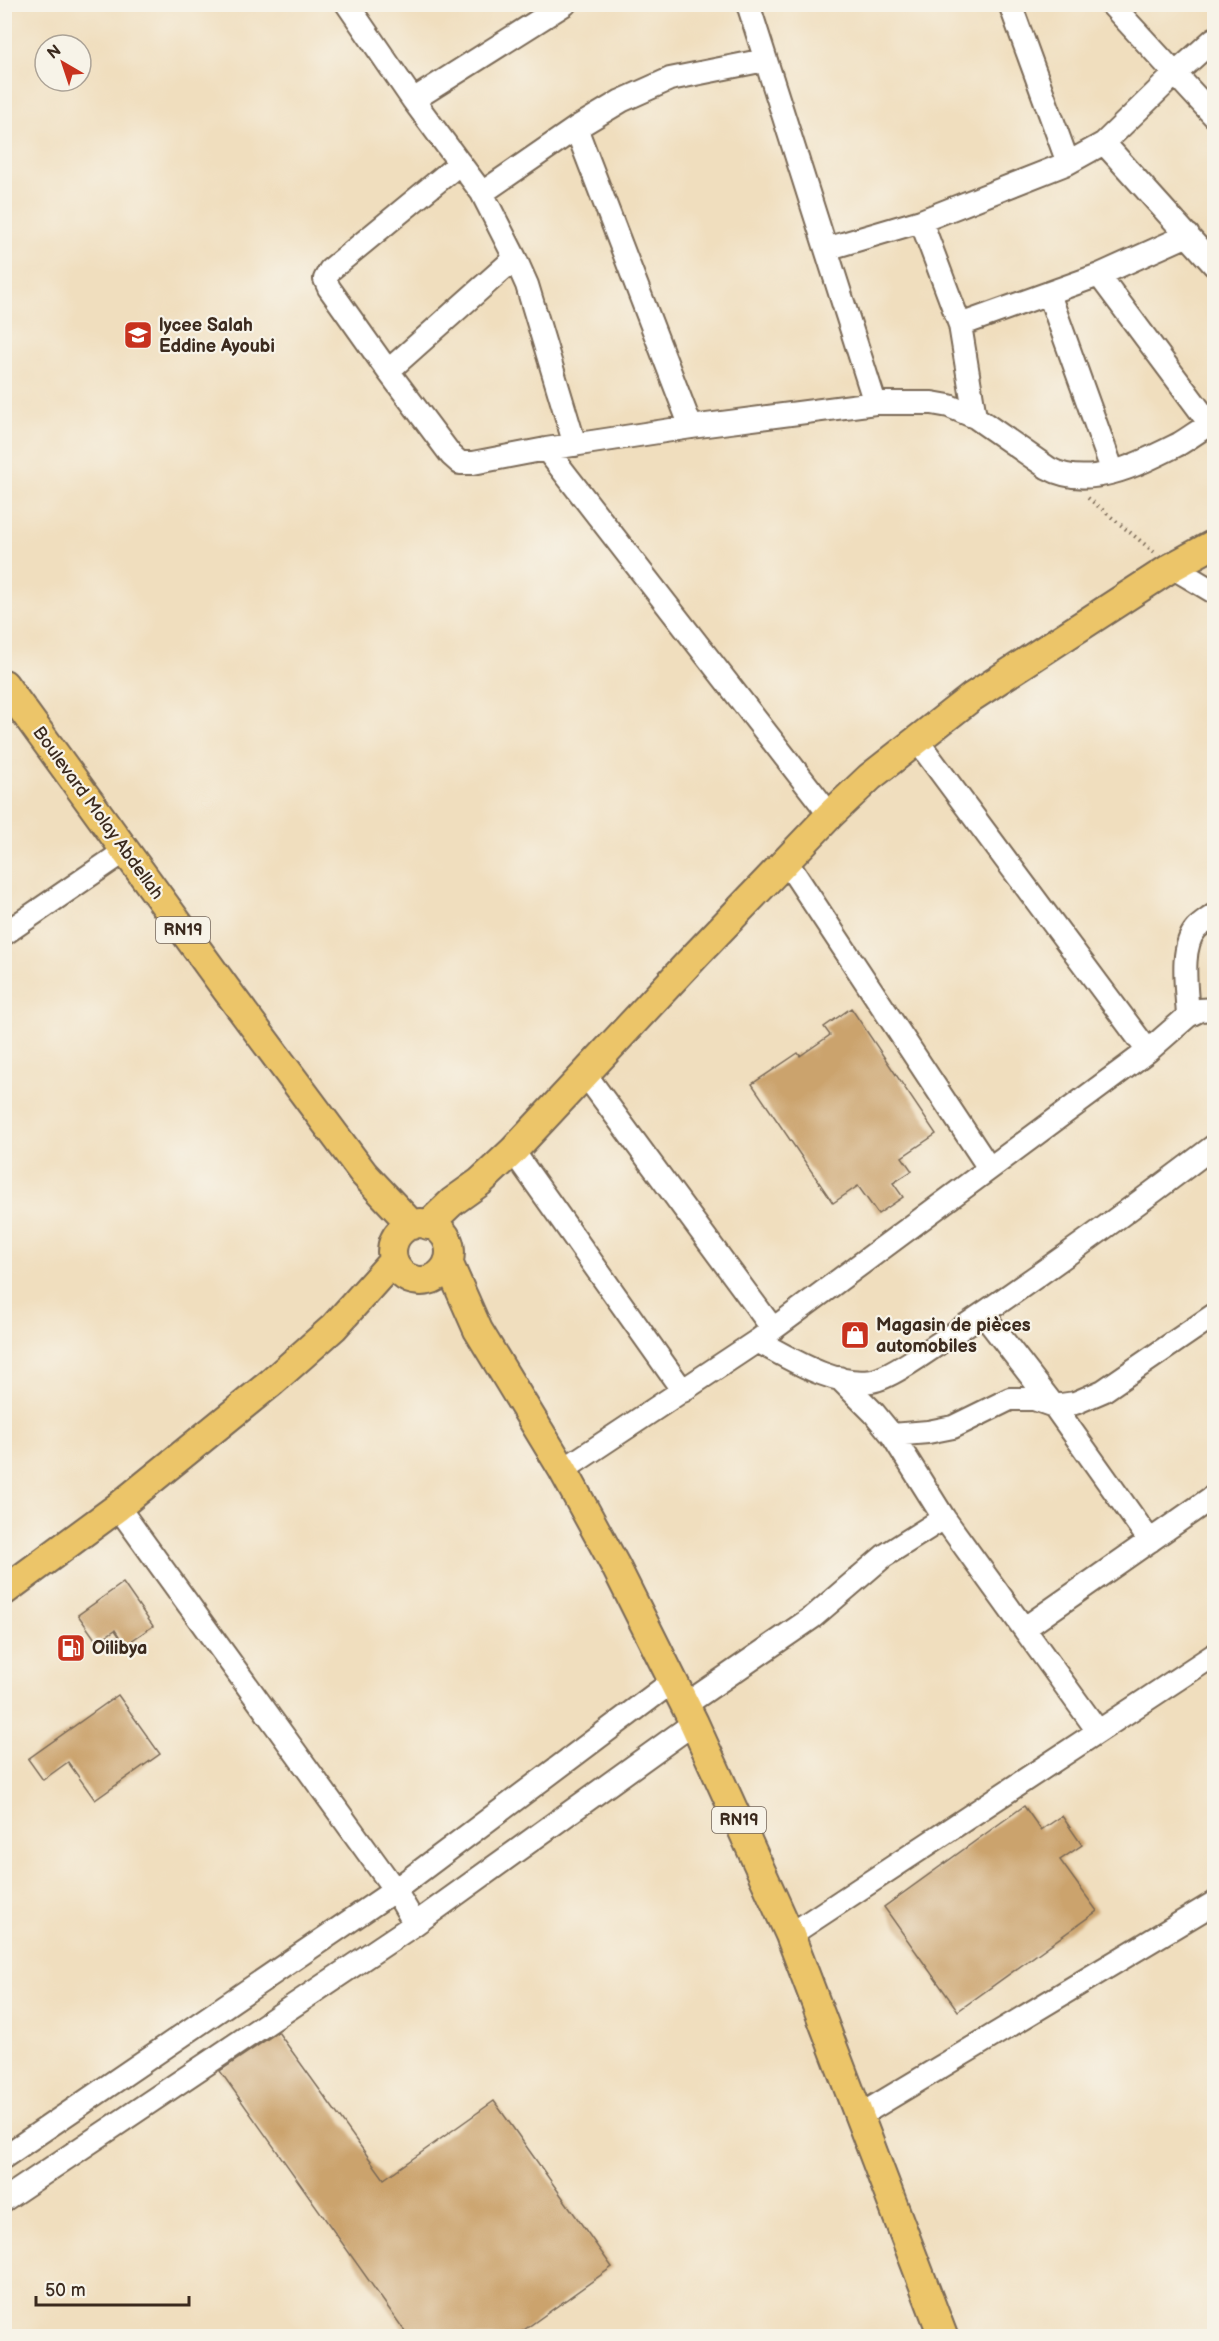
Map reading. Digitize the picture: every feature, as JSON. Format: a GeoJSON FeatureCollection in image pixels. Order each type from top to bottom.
{"type":"FeatureCollection","features":[{"type":"Feature","properties":{"kind":"main road"},"geometry":{"type":"LineString","coordinates":[[4,1591],[118,1507],[272,1382],[462,1214],[480,1182],[513,1151],[830,815],[870,777],[972,697],[1172,567],[1215,544]]}},
{"type":"Feature","properties":{"kind":"main road","name":"Boulevard Molay Abdellah"},"geometry":{"type":"LineString","coordinates":[[4,684],[419,1251]]}},
{"type":"Feature","properties":{"kind":"main road","name":"RN19"},"geometry":{"type":"LineString","coordinates":[[419,1251],[478,1330],[563,1470],[616,1567],[684,1703],[790,1935],[943,2337]]}},
{"type":"Feature","properties":{"kind":"street"},"geometry":{"type":"LineString","coordinates":[[347,4],[413,100],[482,193],[527,285],[575,445]]}},
{"type":"Feature","properties":{"kind":"street"},"geometry":{"type":"LineString","coordinates":[[413,100],[565,4]]}},
{"type":"Feature","properties":{"kind":"street"},"geometry":{"type":"LineString","coordinates":[[748,4],[875,403]]}},
{"type":"Feature","properties":{"kind":"street"},"geometry":{"type":"LineString","coordinates":[[1010,4],[1068,163]]}},
{"type":"Feature","properties":{"kind":"street"},"geometry":{"type":"LineString","coordinates":[[1111,4],[1215,116]]}},
{"type":"Feature","properties":{"kind":"street"},"geometry":{"type":"LineString","coordinates":[[826,249],[921,221],[1068,163],[1104,143],[1175,74],[1215,39]]}},
{"type":"Feature","properties":{"kind":"street"},"geometry":{"type":"LineString","coordinates":[[482,193],[576,128],[621,101],[670,79],[765,60]]}},
{"type":"Feature","properties":{"kind":"street"},"geometry":{"type":"LineString","coordinates":[[576,128],[691,427]]}},
{"type":"Feature","properties":{"kind":"street"},"geometry":{"type":"LineString","coordinates":[[1104,143],[1215,265]]}},
{"type":"Feature","properties":{"kind":"street"},"geometry":{"type":"LineString","coordinates":[[460,163],[330,270],[325,279],[388,371],[451,455],[460,463],[473,463],[546,449],[691,427],[875,403],[932,403],[949,406],[975,417],[1059,475],[1092,477],[1113,472],[1180,443],[1212,423],[1099,275]]}},
{"type":"Feature","properties":{"kind":"street"},"geometry":{"type":"LineString","coordinates":[[921,221],[960,325],[975,417]]}},
{"type":"Feature","properties":{"kind":"street"},"geometry":{"type":"LineString","coordinates":[[960,325],[1099,275],[1188,235]]}},
{"type":"Feature","properties":{"kind":"street"},"geometry":{"type":"LineString","coordinates":[[388,371],[515,258]]}},
{"type":"Feature","properties":{"kind":"street"},"geometry":{"type":"LineString","coordinates":[[1049,294],[1113,472]]}},
{"type":"Feature","properties":{"kind":"street"},"geometry":{"type":"LineString","coordinates":[[546,449],[830,815]]}},
{"type":"Feature","properties":{"kind":"street"},"geometry":{"type":"LineString","coordinates":[[1172,567],[1215,592]]}},
{"type":"Feature","properties":{"kind":"street"},"geometry":{"type":"LineString","coordinates":[[916,739],[1148,1051]]}},
{"type":"Feature","properties":{"kind":"street"},"geometry":{"type":"LineString","coordinates":[[4,934],[125,851]]}},
{"type":"Feature","properties":{"kind":"street"},"geometry":{"type":"LineString","coordinates":[[786,861],[989,1168]]}},
{"type":"Feature","properties":{"kind":"street"},"geometry":{"type":"LineString","coordinates":[[1188,1016],[1186,957],[1188,942],[1196,929],[1215,915]]}},
{"type":"Feature","properties":{"kind":"street"},"geometry":{"type":"LineString","coordinates":[[563,1470],[765,1335],[1148,1051],[1188,1016],[1200,1010],[1215,1009]]}},
{"type":"Feature","properties":{"kind":"street"},"geometry":{"type":"LineString","coordinates":[[585,1074],[765,1335],[804,1367],[839,1378],[873,1381],[924,1352],[983,1314],[1213,1151]]}},
{"type":"Feature","properties":{"kind":"street"},"geometry":{"type":"LineString","coordinates":[[513,1151],[683,1391]]}},
{"type":"Feature","properties":{"kind":"street"},"geometry":{"type":"LineString","coordinates":[[983,1314],[1054,1406],[1150,1541]]}},
{"type":"Feature","properties":{"kind":"street"},"geometry":{"type":"LineString","coordinates":[[892,1435],[928,1432],[953,1426],[1010,1399],[1034,1400],[1054,1406],[1075,1403],[1103,1391],[1215,1315]]}},
{"type":"Feature","properties":{"kind":"street"},"geometry":{"type":"LineString","coordinates":[[839,1378],[892,1435],[944,1518],[1098,1731]]}},
{"type":"Feature","properties":{"kind":"street"},"geometry":{"type":"LineString","coordinates":[[1025,1628],[1215,1496]]}},
{"type":"Feature","properties":{"kind":"street"},"geometry":{"type":"LineString","coordinates":[[118,1507],[395,1890],[415,1924]]}},
{"type":"Feature","properties":{"kind":"street"},"geometry":{"type":"LineString","coordinates":[[4,2157],[395,1890],[813,1617],[884,1556],[944,1518]]}},
{"type":"Feature","properties":{"kind":"street"},"geometry":{"type":"LineString","coordinates":[[790,1935],[1215,1655]]}},
{"type":"Feature","properties":{"kind":"street"},"geometry":{"type":"LineString","coordinates":[[4,2200],[415,1924],[684,1703]]}},
{"type":"Feature","properties":{"kind":"street"},"geometry":{"type":"LineString","coordinates":[[859,2116],[1215,1903]]}},
{"type":"Feature","properties":{"kind":"path"},"geometry":{"type":"LineString","coordinates":[[1059,475],[1172,567]]}},
{"type":"Feature","properties":{"kind":"building"},"geometry":{"type":"Polygon","coordinates":[[[851,1008],[936,1134],[902,1157],[912,1171],[893,1183],[903,1197],[878,1214],[858,1186],[833,1203],[752,1084],[798,1053],[800,1056],[830,1035],[824,1027],[851,1008]]]}},
{"type":"Feature","properties":{"kind":"building"},"geometry":{"type":"Polygon","coordinates":[[[123,1583],[153,1626],[125,1645],[115,1630],[97,1642],[78,1615],[123,1583]]]}},
{"type":"Feature","properties":{"kind":"building"},"geometry":{"type":"Polygon","coordinates":[[[118,1695],[160,1754],[95,1800],[68,1762],[43,1780],[28,1759],[118,1695]]]}},
{"type":"Feature","properties":{"kind":"building"},"geometry":{"type":"Polygon","coordinates":[[[1024,1806],[1041,1830],[1062,1816],[1082,1845],[1060,1860],[1097,1911],[958,2011],[884,1907],[1024,1806]]]}},
{"type":"Feature","properties":{"kind":"building"},"geometry":{"type":"Polygon","coordinates":[[[278,2032],[384,2179],[494,2101],[612,2267],[514,2337],[409,2337],[220,2071],[278,2032]]]}},
{"type":"Feature","properties":{"kind":"place","name":"lycee Salah Eddine Ayoubi"},"geometry":{"type":"Point","coordinates":[138,335]}},
{"type":"Feature","properties":{"kind":"place","name":"Magasin de pièces automobiles"},"geometry":{"type":"Point","coordinates":[855,1335]}},
{"type":"Feature","properties":{"kind":"place","name":"Oilibya"},"geometry":{"type":"Point","coordinates":[71,1648]}}]}
